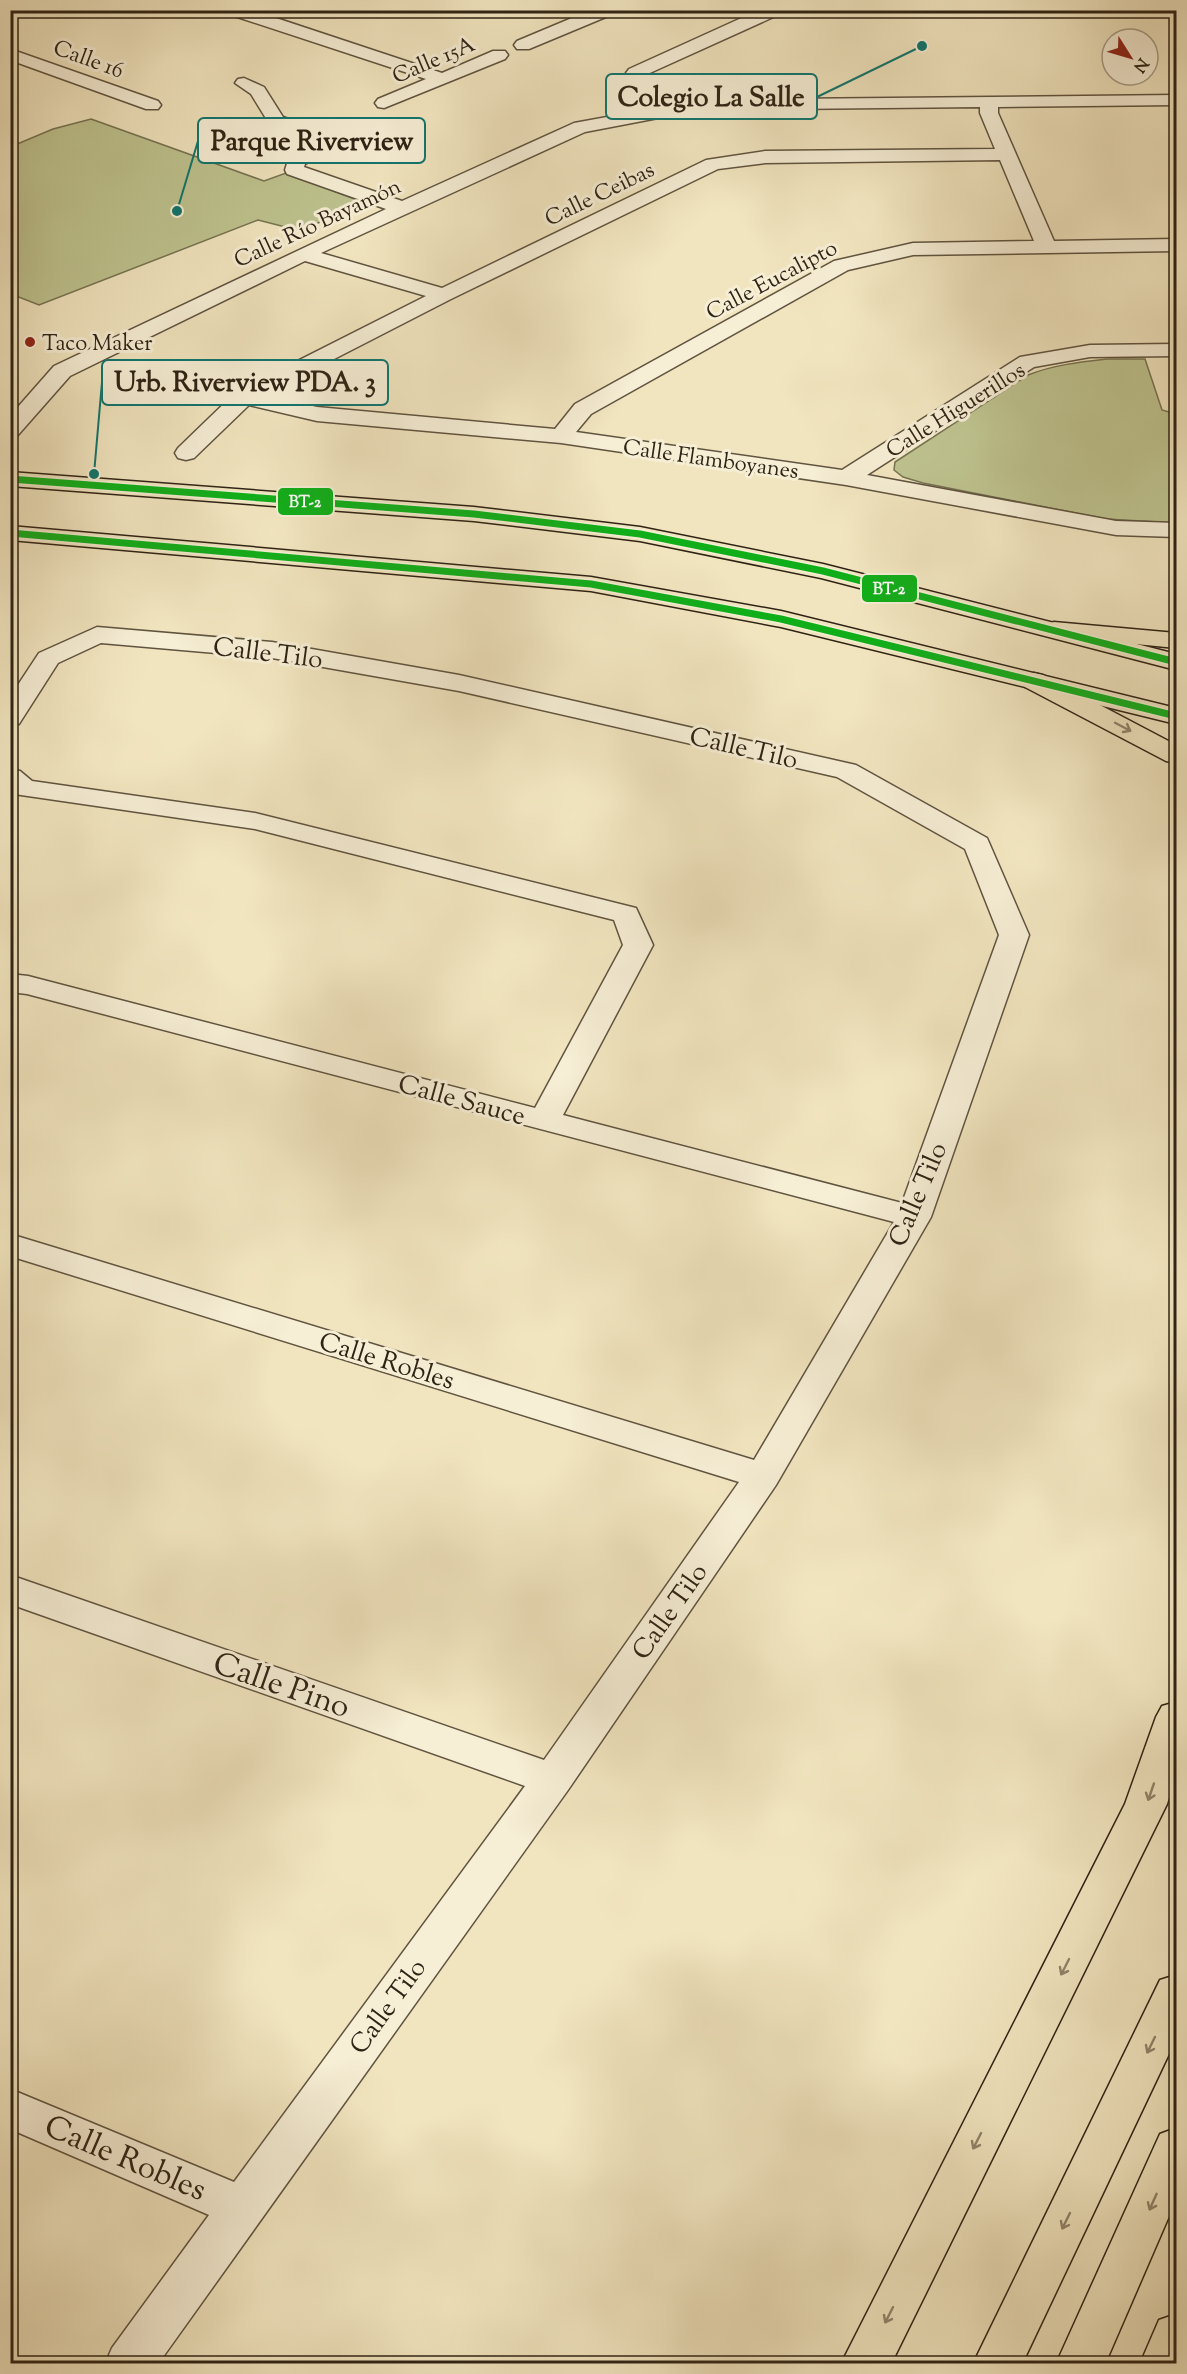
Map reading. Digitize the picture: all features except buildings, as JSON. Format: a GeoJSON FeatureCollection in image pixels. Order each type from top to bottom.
{"type":"FeatureCollection","features":[{"type":"Feature","properties":{"kind":"main road"},"geometry":{"type":"LineString","coordinates":[[10,480],[474,514],[640,534],[823,571],[1176,662]]}},
{"type":"Feature","properties":{"kind":"main road"},"geometry":{"type":"LineString","coordinates":[[10,533],[591,584],[781,619],[1176,716]]}},
{"type":"Feature","properties":{"kind":"main road"},"geometry":{"type":"LineString","coordinates":[[1054,630],[1176,641]]}},
{"type":"Feature","properties":{"kind":"main road"},"geometry":{"type":"LineString","coordinates":[[1034,681],[1176,755]]}},
{"type":"Feature","properties":{"kind":"main road"},"geometry":{"type":"LineString","coordinates":[[865,2364],[1146,1804],[1176,1717]]}},
{"type":"Feature","properties":{"kind":"main road"},"geometry":{"type":"LineString","coordinates":[[997,2364],[1176,1992]]}},
{"type":"Feature","properties":{"kind":"main road"},"geometry":{"type":"LineString","coordinates":[[1080,2364],[1176,2148]]}},
{"type":"Feature","properties":{"kind":"main road"},"geometry":{"type":"LineString","coordinates":[[1165,2364],[1176,2336]]}},
{"type":"Feature","properties":{"kind":"street"},"geometry":{"type":"LineString","coordinates":[[234,10],[444,78]]}},
{"type":"Feature","properties":{"kind":"street"},"geometry":{"type":"LineString","coordinates":[[563,10],[589,18]]}},
{"type":"Feature","properties":{"kind":"street"},"geometry":{"type":"LineString","coordinates":[[523,45],[607,10]]}},
{"type":"Feature","properties":{"kind":"street"},"geometry":{"type":"LineString","coordinates":[[635,73],[774,10]]}},
{"type":"Feature","properties":{"kind":"street","name":"Calle 16"},"geometry":{"type":"LineString","coordinates":[[10,54],[152,105]]}},
{"type":"Feature","properties":{"kind":"street","name":"Calle 15A"},"geometry":{"type":"LineString","coordinates":[[384,103],[499,55]]}},
{"type":"Feature","properties":{"kind":"street"},"geometry":{"type":"LineString","coordinates":[[244,83],[258,91],[276,121],[337,142]]}},
{"type":"Feature","properties":{"kind":"street","name":"Calle Río Bayamón"},"geometry":{"type":"LineString","coordinates":[[10,430],[62,371],[303,254],[580,127],[700,105],[1176,100]]}},
{"type":"Feature","properties":{"kind":"street"},"geometry":{"type":"LineString","coordinates":[[989,102],[989,113],[1046,246]]}},
{"type":"Feature","properties":{"kind":"street"},"geometry":{"type":"LineString","coordinates":[[363,130],[296,161],[294,170],[403,208]]}},
{"type":"Feature","properties":{"kind":"street","name":"Calle Ceibas"},"geometry":{"type":"LineString","coordinates":[[186,453],[244,397],[444,295],[713,164],[765,157],[1006,154]]}},
{"type":"Feature","properties":{"kind":"street","name":"Calle Eucalipto"},"geometry":{"type":"LineString","coordinates":[[561,436],[584,409],[841,265],[913,249],[1176,244]]}},
{"type":"Feature","properties":{"kind":"street"},"geometry":{"type":"LineString","coordinates":[[303,254],[444,295]]}},
{"type":"Feature","properties":{"kind":"street","name":"Calle Higuerillos"},"geometry":{"type":"LineString","coordinates":[[846,478],[1028,362],[1090,351],[1176,350]]}},
{"type":"Feature","properties":{"kind":"street","name":"Calle Flamboyanes"},"geometry":{"type":"LineString","coordinates":[[244,397],[317,414],[561,436],[846,478],[1116,528],[1176,530]]}},
{"type":"Feature","properties":{"kind":"street","name":"Calle Tilo"},"geometry":{"type":"LineString","coordinates":[[10,718],[48,658],[97,635],[272,650],[459,683],[846,771],[978,844],[1014,935],[914,1217],[763,1476],[553,1779],[241,2206],[129,2364]]}},
{"type":"Feature","properties":{"kind":"street"},"geometry":{"type":"LineString","coordinates":[[10,777],[24,788],[255,821],[626,914],[638,945],[544,1120]]}},
{"type":"Feature","properties":{"kind":"street","name":"Calle Sauce"},"geometry":{"type":"LineString","coordinates":[[10,983],[28,985],[914,1217]]}},
{"type":"Feature","properties":{"kind":"street","name":"Calle Robles"},"geometry":{"type":"LineString","coordinates":[[10,1245],[763,1476]]}},
{"type":"Feature","properties":{"kind":"street","name":"Calle Pino"},"geometry":{"type":"LineString","coordinates":[[10,1589],[553,1779]]}},
{"type":"Feature","properties":{"kind":"street","name":"Calle Robles"},"geometry":{"type":"LineString","coordinates":[[10,2108],[241,2206]]}},
{"type":"Feature","properties":{"kind":"green space"},"geometry":{"type":"Polygon","coordinates":[[[91,119],[264,181],[286,173],[363,202],[301,231],[258,220],[39,305],[11,294],[10,147],[53,129],[91,119]]]}},
{"type":"Feature","properties":{"kind":"green space"},"geometry":{"type":"Polygon","coordinates":[[[1107,359],[1145,359],[1162,410],[1176,414],[1176,523],[1106,519],[923,483],[903,477],[894,470],[895,462],[1028,375],[1057,366],[1107,359]]]}},
{"type":"Feature","properties":{"kind":"transit line","name":"BT-2"},"geometry":{"type":"LineString","coordinates":[[10,479],[474,514],[640,534],[823,571],[1176,662]]}},
{"type":"Feature","properties":{"kind":"transit line","name":"BT-2"},"geometry":{"type":"LineString","coordinates":[[10,533],[591,584],[781,619],[1176,716]]}},
{"type":"Feature","properties":{"kind":"place","name":"Colegio La Salle"},"geometry":{"type":"Point","coordinates":[922,46]}},
{"type":"Feature","properties":{"kind":"place","name":"Parque Riverview"},"geometry":{"type":"Point","coordinates":[177,211]}},
{"type":"Feature","properties":{"kind":"place","name":"Taco Maker"},"geometry":{"type":"Point","coordinates":[30,342]}},
{"type":"Feature","properties":{"kind":"place","name":"Urb. Riverview PDA. 3"},"geometry":{"type":"Point","coordinates":[94,474]}}]}
